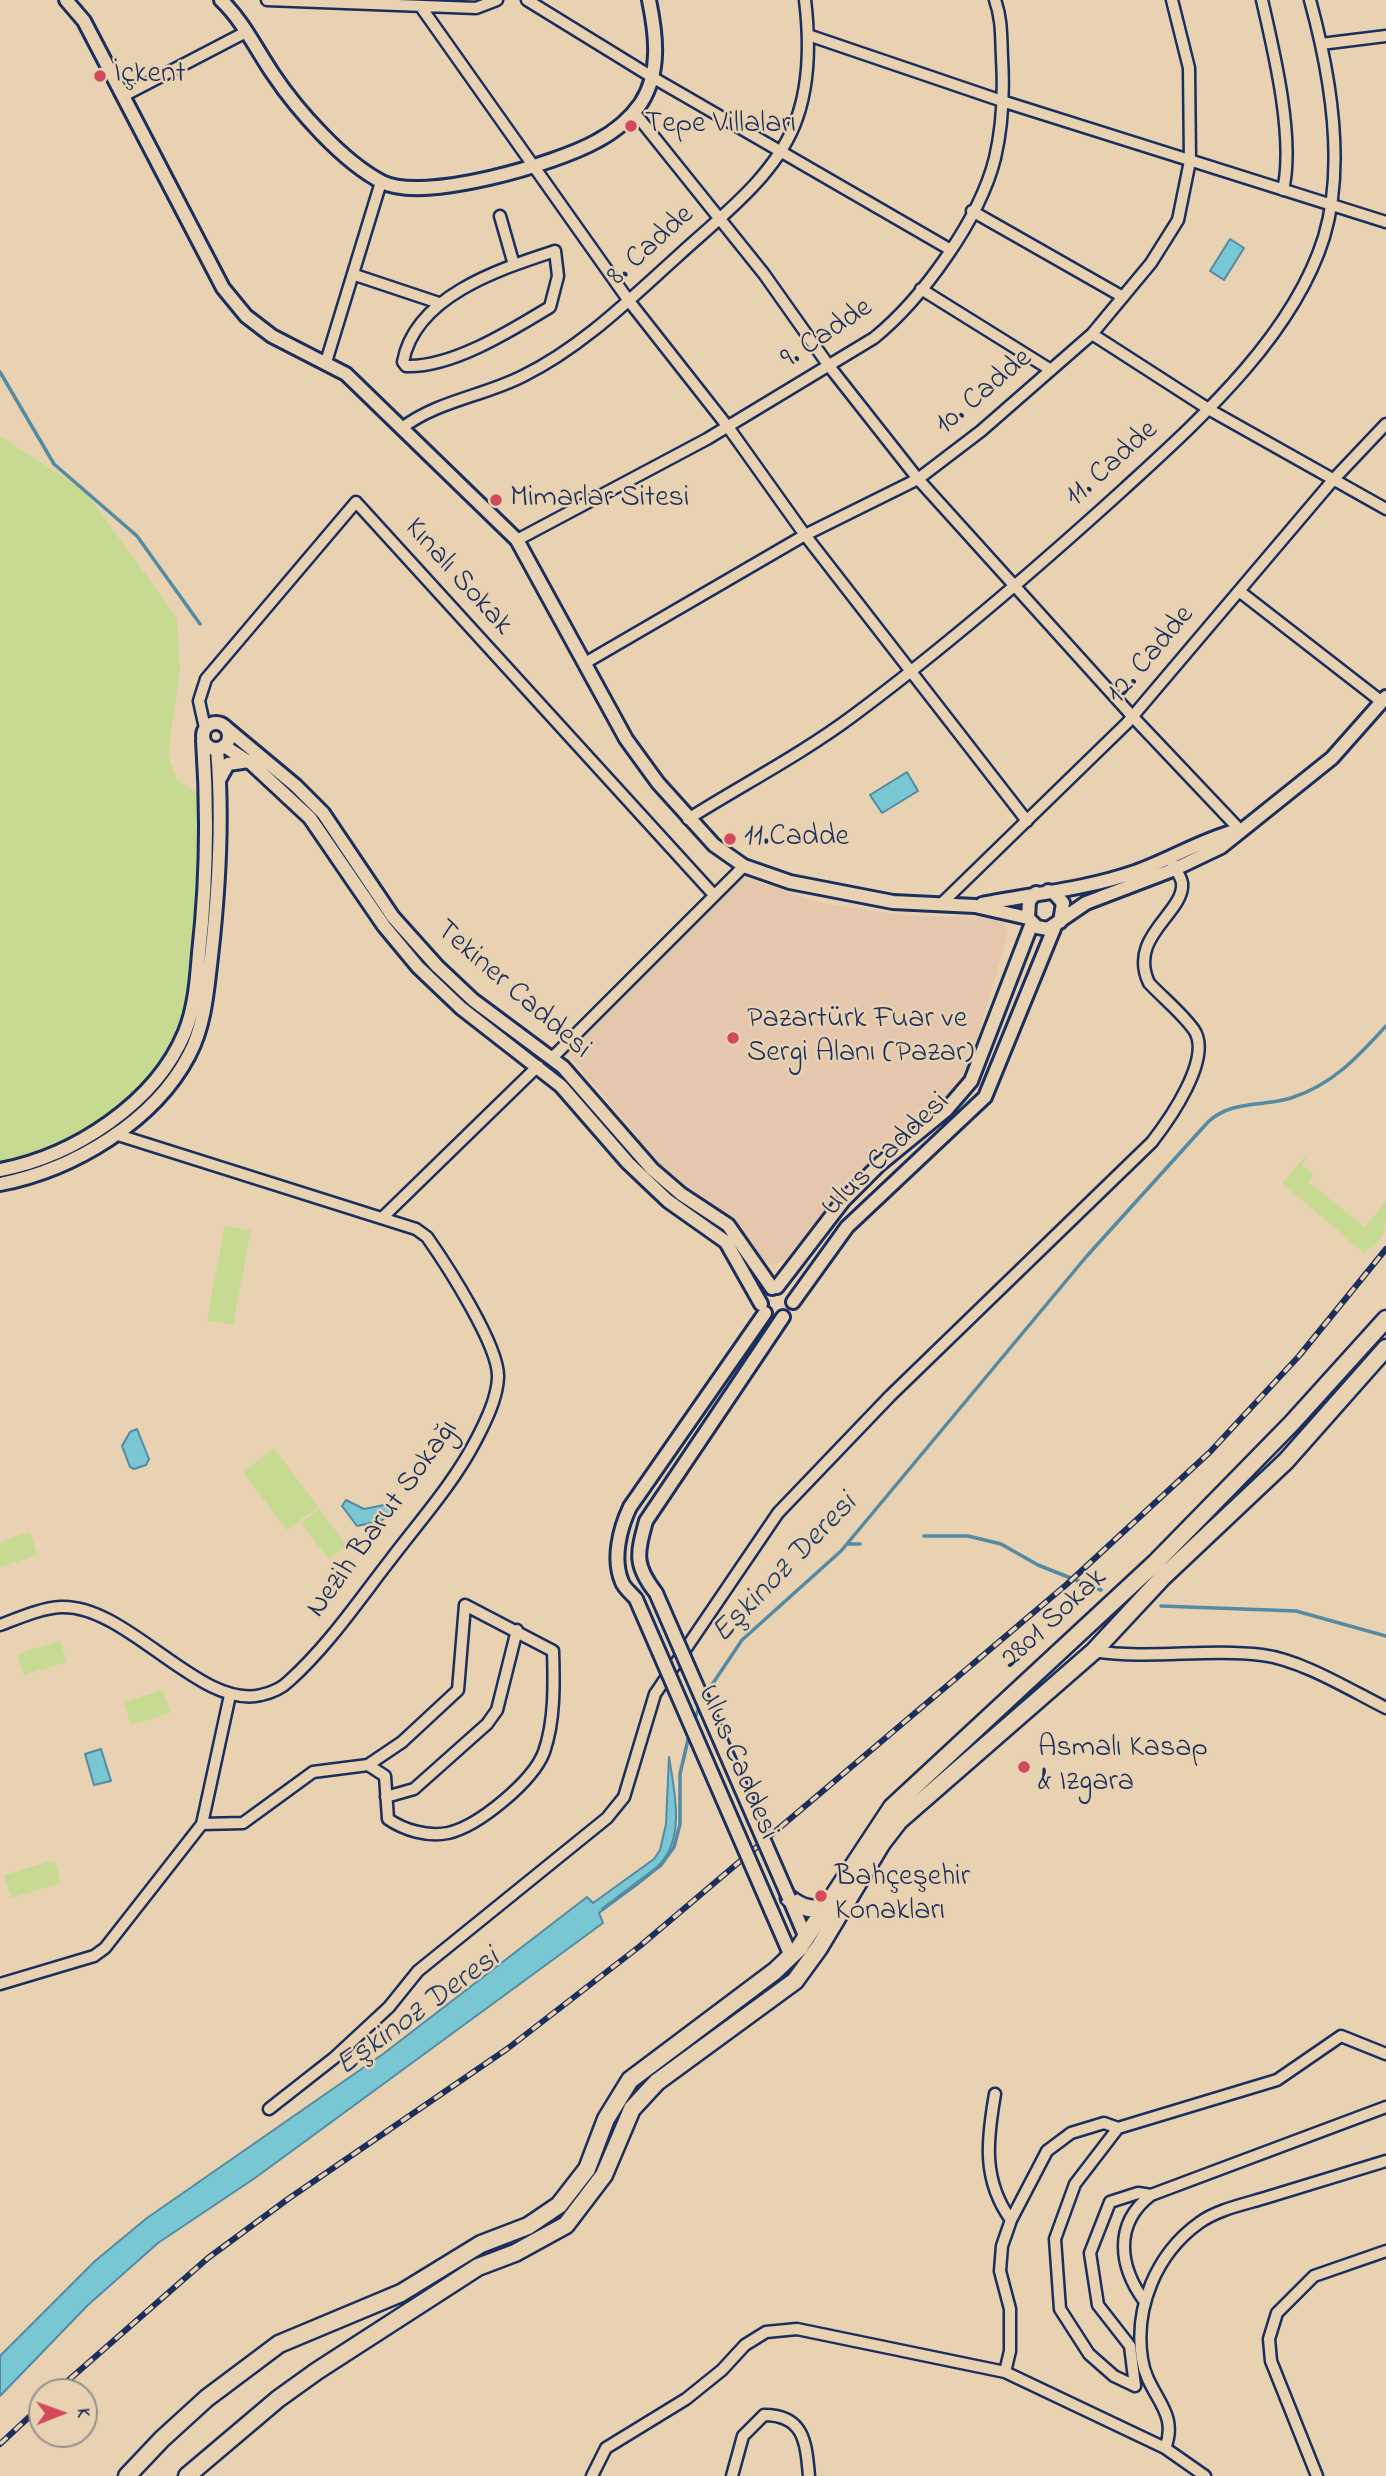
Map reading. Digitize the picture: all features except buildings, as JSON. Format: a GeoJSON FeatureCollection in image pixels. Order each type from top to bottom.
{"type":"FeatureCollection","features":[{"type":"Feature","properties":{"kind":"main road","name":"2801 Sokak"},"geometry":{"type":"LineString","coordinates":[[813,1943],[829,1905],[892,1807],[1117,1601],[1292,1423],[1386,1319]]}},
{"type":"Feature","properties":{"kind":"main road","name":"2801 Sokak"},"geometry":{"type":"LineString","coordinates":[[813,1943],[900,1821],[1094,1651],[1163,1578],[1286,1461],[1386,1348]]}},
{"type":"Feature","properties":{"kind":"main road"},"geometry":{"type":"LineString","coordinates":[[1094,1651],[1088,1643],[1110,1618],[1117,1601]]}},
{"type":"Feature","properties":{"kind":"main road"},"geometry":{"type":"LineString","coordinates":[[789,1898],[806,1908],[820,1909],[829,1905]]}},
{"type":"Feature","properties":{"kind":"main road"},"geometry":{"type":"LineString","coordinates":[[127,2476],[162,2438],[207,2398],[279,2344],[401,2293],[481,2244],[528,2226],[550,2212],[566,2198],[587,2169],[611,2109],[630,2080],[813,1943]]}},
{"type":"Feature","properties":{"kind":"main road"},"geometry":{"type":"LineString","coordinates":[[657,2082],[790,1986],[813,1943]]}},
{"type":"Feature","properties":{"kind":"main road"},"geometry":{"type":"LineString","coordinates":[[187,2476],[278,2399],[317,2371],[478,2267],[514,2253],[566,2225],[604,2175],[632,2109],[657,2082],[701,2043],[785,1981],[797,1956]]}},
{"type":"Feature","properties":{"kind":"street"},"geometry":{"type":"LineString","coordinates":[[66,0],[84,21],[223,288],[246,316],[272,336],[346,374],[517,540],[626,738],[688,819],[714,845],[744,866],[790,882],[853,895],[940,905],[975,906],[1087,886],[1172,864]]}},
{"type":"Feature","properties":{"kind":"street"},"geometry":{"type":"LineString","coordinates":[[267,0],[476,8],[497,0]]}},
{"type":"Feature","properties":{"kind":"street"},"geometry":{"type":"LineString","coordinates":[[527,0],[652,77],[951,250]]}},
{"type":"Feature","properties":{"kind":"street"},"geometry":{"type":"LineString","coordinates":[[226,1],[274,76],[306,115],[353,161],[381,181],[403,189],[430,189],[534,164],[595,143],[634,112],[652,77],[655,36],[649,0]]}},
{"type":"Feature","properties":{"kind":"street","name":"8. Cadde"},"geometry":{"type":"LineString","coordinates":[[402,428],[421,415],[504,386],[541,367],[629,301],[719,218],[781,150],[800,107],[808,35],[805,0]]}},
{"type":"Feature","properties":{"kind":"street","name":"9. Cadde"},"geometry":{"type":"LineString","coordinates":[[517,540],[728,427],[885,330],[951,250],[994,161],[1005,102],[1000,14],[995,0]]}},
{"type":"Feature","properties":{"kind":"street","name":"10. Cadde"},"geometry":{"type":"LineString","coordinates":[[585,663],[805,535],[918,479],[981,431],[1092,334],[1151,263],[1178,220],[1190,161],[1189,68],[1172,0]]}},
{"type":"Feature","properties":{"kind":"street"},"geometry":{"type":"LineString","coordinates":[[1262,0],[1272,45],[1289,165],[1283,190]]}},
{"type":"Feature","properties":{"kind":"street","name":"11. Cadde"},"geometry":{"type":"LineString","coordinates":[[688,819],[853,716],[1014,587],[1210,410],[1242,374],[1297,294],[1323,239],[1332,205],[1334,141],[1321,44],[1310,0]]}},
{"type":"Feature","properties":{"kind":"street"},"geometry":{"type":"LineString","coordinates":[[421,7],[629,301],[728,427],[805,535],[1027,821]]}},
{"type":"Feature","properties":{"kind":"street"},"geometry":{"type":"LineString","coordinates":[[123,96],[246,32]]}},
{"type":"Feature","properties":{"kind":"street"},"geometry":{"type":"LineString","coordinates":[[808,35],[1005,102],[1386,222]]}},
{"type":"Feature","properties":{"kind":"street"},"geometry":{"type":"LineString","coordinates":[[1321,44],[1386,36]]}},
{"type":"Feature","properties":{"kind":"street"},"geometry":{"type":"LineString","coordinates":[[634,112],[764,274],[829,366],[918,479],[1133,717],[1240,830]]}},
{"type":"Feature","properties":{"kind":"street"},"geometry":{"type":"LineString","coordinates":[[326,362],[355,275],[381,181]]}},
{"type":"Feature","properties":{"kind":"street"},"geometry":{"type":"LineString","coordinates":[[972,211],[1123,297]]}},
{"type":"Feature","properties":{"kind":"street"},"geometry":{"type":"LineString","coordinates":[[500,216],[514,265]]}},
{"type":"Feature","properties":{"kind":"street"},"geometry":{"type":"LineString","coordinates":[[555,251],[558,276],[550,307],[506,334],[450,357],[418,366],[406,366],[403,362],[407,343],[439,303],[514,265],[555,251]]}},
{"type":"Feature","properties":{"kind":"street"},"geometry":{"type":"LineString","coordinates":[[355,275],[439,303]]}},
{"type":"Feature","properties":{"kind":"street"},"geometry":{"type":"LineString","coordinates":[[921,289],[1051,370]]}},
{"type":"Feature","properties":{"kind":"street"},"geometry":{"type":"LineString","coordinates":[[1092,334],[1210,410],[1386,509]]}},
{"type":"Feature","properties":{"kind":"street","name":"12. Cadde"},"geometry":{"type":"LineString","coordinates":[[940,905],[1133,717],[1334,480],[1386,424]]}},
{"type":"Feature","properties":{"kind":"street","name":"Kınalı Sokak"},"geometry":{"type":"LineString","coordinates":[[204,734],[199,701],[206,679],[356,502],[714,895]]}},
{"type":"Feature","properties":{"kind":"street"},"geometry":{"type":"LineString","coordinates":[[975,906],[1030,921],[1043,929],[1057,924],[1086,903],[1172,864],[1217,836],[1240,830],[1332,758],[1384,700],[1239,591]]}},
{"type":"Feature","properties":{"kind":"street"},"geometry":{"type":"LineString","coordinates":[[0,1170],[46,1156],[99,1127],[141,1097],[164,1070],[190,1017],[206,872],[204,734],[216,723],[224,726],[229,734],[221,747],[220,869],[208,985],[197,1037],[180,1071],[168,1087],[132,1122],[54,1167],[0,1184]]}},
{"type":"Feature","properties":{"kind":"street","name":"Tekiner Caddesi"},"geometry":{"type":"LineString","coordinates":[[224,726],[296,786],[323,813],[393,917],[437,966],[473,1000],[572,1076],[652,1169],[681,1194],[728,1225],[775,1287]]}},
{"type":"Feature","properties":{"kind":"street","name":"Tekiner Caddesi"},"geometry":{"type":"LineString","coordinates":[[204,734],[209,747],[221,747],[249,761],[310,818],[384,926],[418,967],[461,1008],[561,1086],[628,1163],[658,1192],[726,1242],[763,1309]]}},
{"type":"Feature","properties":{"kind":"street"},"geometry":{"type":"LineString","coordinates":[[219,780],[229,764],[249,761]]}},
{"type":"Feature","properties":{"kind":"street"},"geometry":{"type":"LineString","coordinates":[[269,2109],[334,2058],[389,2007],[418,1971],[607,1818],[624,1797],[655,1694],[778,1513],[890,1396],[1108,1187],[1160,1132],[1193,1074],[1199,1054],[1195,1031],[1149,982],[1144,973],[1143,963],[1154,931],[1181,890],[1182,880],[1172,864]]}},
{"type":"Feature","properties":{"kind":"street"},"geometry":{"type":"LineString","coordinates":[[552,1058],[744,866]]}},
{"type":"Feature","properties":{"kind":"street"},"geometry":{"type":"LineString","coordinates":[[1030,921],[1028,901],[1042,892],[1055,894],[1063,903],[1057,924]]}},
{"type":"Feature","properties":{"kind":"street","name":"Ulus Caddesi"},"geometry":{"type":"LineString","coordinates":[[797,1956],[771,1910],[636,1599],[622,1583],[619,1567],[621,1524],[763,1309],[764,1294],[775,1287],[843,1201],[880,1164],[946,1110],[971,1081],[1030,921]]}},
{"type":"Feature","properties":{"kind":"street","name":"Ulus Caddesi"},"geometry":{"type":"LineString","coordinates":[[813,1943],[789,1898],[656,1593],[641,1574],[640,1540],[646,1521],[783,1317],[790,1311],[793,1302],[856,1217],[985,1097],[1057,924]]}},
{"type":"Feature","properties":{"kind":"street"},"geometry":{"type":"LineString","coordinates":[[382,1218],[538,1066]]}},
{"type":"Feature","properties":{"kind":"street"},"geometry":{"type":"LineString","coordinates":[[99,1127],[115,1134]]}},
{"type":"Feature","properties":{"kind":"street","name":"Nezih Barut Sokağı"},"geometry":{"type":"LineString","coordinates":[[115,1134],[416,1228],[427,1237],[440,1255],[494,1353],[498,1380],[493,1401],[474,1444],[426,1513],[330,1637],[287,1683],[260,1695],[230,1695]]}},
{"type":"Feature","properties":{"kind":"street"},"geometry":{"type":"LineString","coordinates":[[775,1287],[790,1293],[793,1302]]}},
{"type":"Feature","properties":{"kind":"street"},"geometry":{"type":"LineString","coordinates":[[763,1309],[774,1318],[783,1317]]}},
{"type":"Feature","properties":{"kind":"street"},"geometry":{"type":"LineString","coordinates":[[202,1824],[243,1823],[313,1772],[368,1765],[402,1742],[458,1690],[465,1605],[553,1651],[554,1687],[544,1752],[527,1777],[506,1799],[474,1822],[447,1833],[405,1831],[388,1819],[385,1776],[368,1765]]}},
{"type":"Feature","properties":{"kind":"street"},"geometry":{"type":"LineString","coordinates":[[0,1625],[61,1607],[79,1609],[124,1630],[230,1695],[202,1824],[105,1948],[94,1956],[0,1984]]}},
{"type":"Feature","properties":{"kind":"street"},"geometry":{"type":"LineString","coordinates":[[386,1797],[414,1789],[487,1724],[497,1710],[517,1630]]}},
{"type":"Feature","properties":{"kind":"street"},"geometry":{"type":"LineString","coordinates":[[1094,1651],[1137,1655],[1264,1655],[1286,1661],[1386,1708]]}},
{"type":"Feature","properties":{"kind":"street"},"geometry":{"type":"LineString","coordinates":[[1151,2194],[1138,2193],[1110,2202],[1090,2253],[1098,2305],[1130,2346],[1135,2386],[1114,2376],[1089,2354],[1060,2309],[1055,2239],[1075,2184],[1118,2128],[1278,2080],[1341,2036],[1386,2054]]}},
{"type":"Feature","properties":{"kind":"street"},"geometry":{"type":"LineString","coordinates":[[995,2094],[987,2141],[996,2199],[1011,2220]]}},
{"type":"Feature","properties":{"kind":"street"},"geometry":{"type":"LineString","coordinates":[[1145,2302],[1125,2270],[1124,2238],[1137,2206],[1151,2194],[1386,2107]]}},
{"type":"Feature","properties":{"kind":"street"},"geometry":{"type":"LineString","coordinates":[[1005,2372],[1010,2351],[1010,2309],[1000,2271],[1002,2246],[1011,2220],[1047,2151],[1071,2133],[1104,2123],[1118,2128]]}},
{"type":"Feature","properties":{"kind":"street"},"geometry":{"type":"LineString","coordinates":[[1165,2448],[1171,2434],[1170,2423],[1142,2362],[1139,2331],[1145,2302],[1156,2273],[1172,2247],[1200,2222],[1228,2210],[1386,2161]]}},
{"type":"Feature","properties":{"kind":"street"},"geometry":{"type":"LineString","coordinates":[[1317,2476],[1271,2361],[1269,2339],[1277,2313],[1314,2276],[1386,2251]]}},
{"type":"Feature","properties":{"kind":"street"},"geometry":{"type":"LineString","coordinates":[[592,2476],[606,2448],[686,2399],[722,2370],[745,2345],[766,2332],[779,2328],[797,2329],[1005,2372],[1165,2448],[1205,2476]]}},
{"type":"Feature","properties":{"kind":"street"},"geometry":{"type":"LineString","coordinates":[[732,2476],[743,2437],[764,2415],[779,2415],[796,2424],[806,2446],[809,2476]]}},
{"type":"Feature","properties":{"kind":"shaded area"},"geometry":{"type":"Polygon","coordinates":[[[742,876],[817,902],[906,916],[995,917],[1003,920],[1008,934],[964,1082],[837,1197],[787,1260],[772,1265],[760,1259],[727,1217],[687,1186],[671,1178],[644,1154],[638,1145],[638,1137],[565,1051],[742,876]]]}},
{"type":"Feature","properties":{"kind":"green space"},"geometry":{"type":"Polygon","coordinates":[[[0,436],[85,491],[177,618],[180,670],[168,755],[177,780],[213,803],[207,936],[200,1014],[173,1065],[114,1145],[0,1174],[0,436]]]}},
{"type":"Feature","properties":{"kind":"green space"},"geometry":{"type":"Polygon","coordinates":[[[1308,1154],[1302,1165],[1314,1175],[1308,1182],[1365,1227],[1386,1201],[1386,1220],[1381,1238],[1364,1253],[1282,1183],[1308,1154]]]}},
{"type":"Feature","properties":{"kind":"green space"},"geometry":{"type":"Polygon","coordinates":[[[225,1226],[251,1230],[233,1325],[207,1320],[225,1226]]]}},
{"type":"Feature","properties":{"kind":"green space"},"geometry":{"type":"Polygon","coordinates":[[[274,1448],[318,1507],[287,1530],[243,1472],[274,1448]]]}},
{"type":"Feature","properties":{"kind":"green space"},"geometry":{"type":"Polygon","coordinates":[[[319,1509],[347,1545],[329,1559],[301,1523],[319,1509]]]}},
{"type":"Feature","properties":{"kind":"green space"},"geometry":{"type":"Polygon","coordinates":[[[30,1532],[37,1555],[0,1567],[0,1542],[30,1532]]]}},
{"type":"Feature","properties":{"kind":"green space"},"geometry":{"type":"Polygon","coordinates":[[[60,1641],[67,1662],[24,1675],[17,1654],[60,1641]]]}},
{"type":"Feature","properties":{"kind":"green space"},"geometry":{"type":"Polygon","coordinates":[[[163,1690],[170,1713],[131,1725],[124,1702],[163,1690]]]}},
{"type":"Feature","properties":{"kind":"green space"},"geometry":{"type":"Polygon","coordinates":[[[55,1860],[61,1883],[11,1898],[4,1875],[55,1860]]]}},
{"type":"Feature","properties":{"kind":"water"},"geometry":{"type":"Polygon","coordinates":[[[1230,239],[1244,248],[1224,280],[1210,271],[1230,239]]]}},
{"type":"Feature","properties":{"kind":"water"},"geometry":{"type":"Polygon","coordinates":[[[907,772],[918,791],[882,813],[870,795],[907,772]]]}},
{"type":"Feature","properties":{"kind":"water"},"geometry":{"type":"Polygon","coordinates":[[[137,1429],[149,1459],[146,1465],[134,1469],[130,1467],[122,1446],[130,1432],[137,1429]]]}},
{"type":"Feature","properties":{"kind":"water"},"geometry":{"type":"Polygon","coordinates":[[[346,1500],[364,1509],[384,1505],[390,1508],[390,1514],[381,1521],[357,1526],[342,1506],[346,1500]]]}},
{"type":"Feature","properties":{"kind":"water"},"geometry":{"type":"Polygon","coordinates":[[[101,1749],[111,1781],[94,1785],[85,1754],[101,1749]]]}},
{"type":"Feature","properties":{"kind":"water"},"geometry":{"type":"Polygon","coordinates":[[[669,1757],[676,1825],[669,1851],[648,1876],[599,1913],[603,1923],[255,2178],[158,2243],[88,2305],[0,2396],[0,2356],[95,2261],[147,2218],[383,2054],[587,1897],[593,1903],[654,1859],[660,1850],[666,1824],[669,1757]]]}},
{"type":"Feature","properties":{"kind":"waterway"},"geometry":{"type":"LineString","coordinates":[[0,372],[54,464],[137,536],[200,624]]}},
{"type":"Feature","properties":{"kind":"waterway","name":"Eşkinoz Deresi"},"geometry":{"type":"LineString","coordinates":[[705,1695],[742,1640],[841,1551],[1086,1257],[1208,1122],[1227,1110],[1280,1101],[1319,1086],[1354,1059],[1386,1026]]}},
{"type":"Feature","properties":{"kind":"waterway"},"geometry":{"type":"LineString","coordinates":[[924,1536],[968,1536],[1001,1544],[1038,1565],[1101,1590]]}},
{"type":"Feature","properties":{"kind":"waterway"},"geometry":{"type":"LineString","coordinates":[[848,1544],[860,1544]]}},
{"type":"Feature","properties":{"kind":"waterway"},"geometry":{"type":"LineString","coordinates":[[1161,1606],[1296,1611],[1386,1636]]}},
{"type":"Feature","properties":{"kind":"waterway","name":"Eşkinoz Deresi"},"geometry":{"type":"LineString","coordinates":[[694,1721],[700,1705]]}},
{"type":"Feature","properties":{"kind":"waterway","name":"Eşkinoz Deresi"},"geometry":{"type":"LineString","coordinates":[[603,1909],[661,1865],[674,1847],[680,1824],[680,1774],[690,1731]]}},
{"type":"Feature","properties":{"kind":"railway"},"geometry":{"type":"LineString","coordinates":[[71,2378],[208,2258],[288,2199],[507,2049],[640,1946],[1066,1585],[1210,1452],[1299,1356],[1386,1249]]}},
{"type":"Feature","properties":{"kind":"railway"},"geometry":{"type":"LineString","coordinates":[[0,2444],[28,2418]]}},
{"type":"Feature","properties":{"kind":"place","name":"İçkent"},"geometry":{"type":"Point","coordinates":[100,76]}},
{"type":"Feature","properties":{"kind":"place","name":"Tepe Villaları"},"geometry":{"type":"Point","coordinates":[631,126]}},
{"type":"Feature","properties":{"kind":"place","name":"Mimarlar Sitesi"},"geometry":{"type":"Point","coordinates":[496,500]}},
{"type":"Feature","properties":{"kind":"place","name":"11.Cadde"},"geometry":{"type":"Point","coordinates":[730,839]}},
{"type":"Feature","properties":{"kind":"place","name":"Pazartürk Fuar ve Sergi Alanı (Pazar)"},"geometry":{"type":"Point","coordinates":[733,1038]}},
{"type":"Feature","properties":{"kind":"place","name":"Asmalı Kasap & Izgara"},"geometry":{"type":"Point","coordinates":[1024,1767]}},
{"type":"Feature","properties":{"kind":"place","name":"Bahçeşehir Konakları"},"geometry":{"type":"Point","coordinates":[821,1896]}}]}
